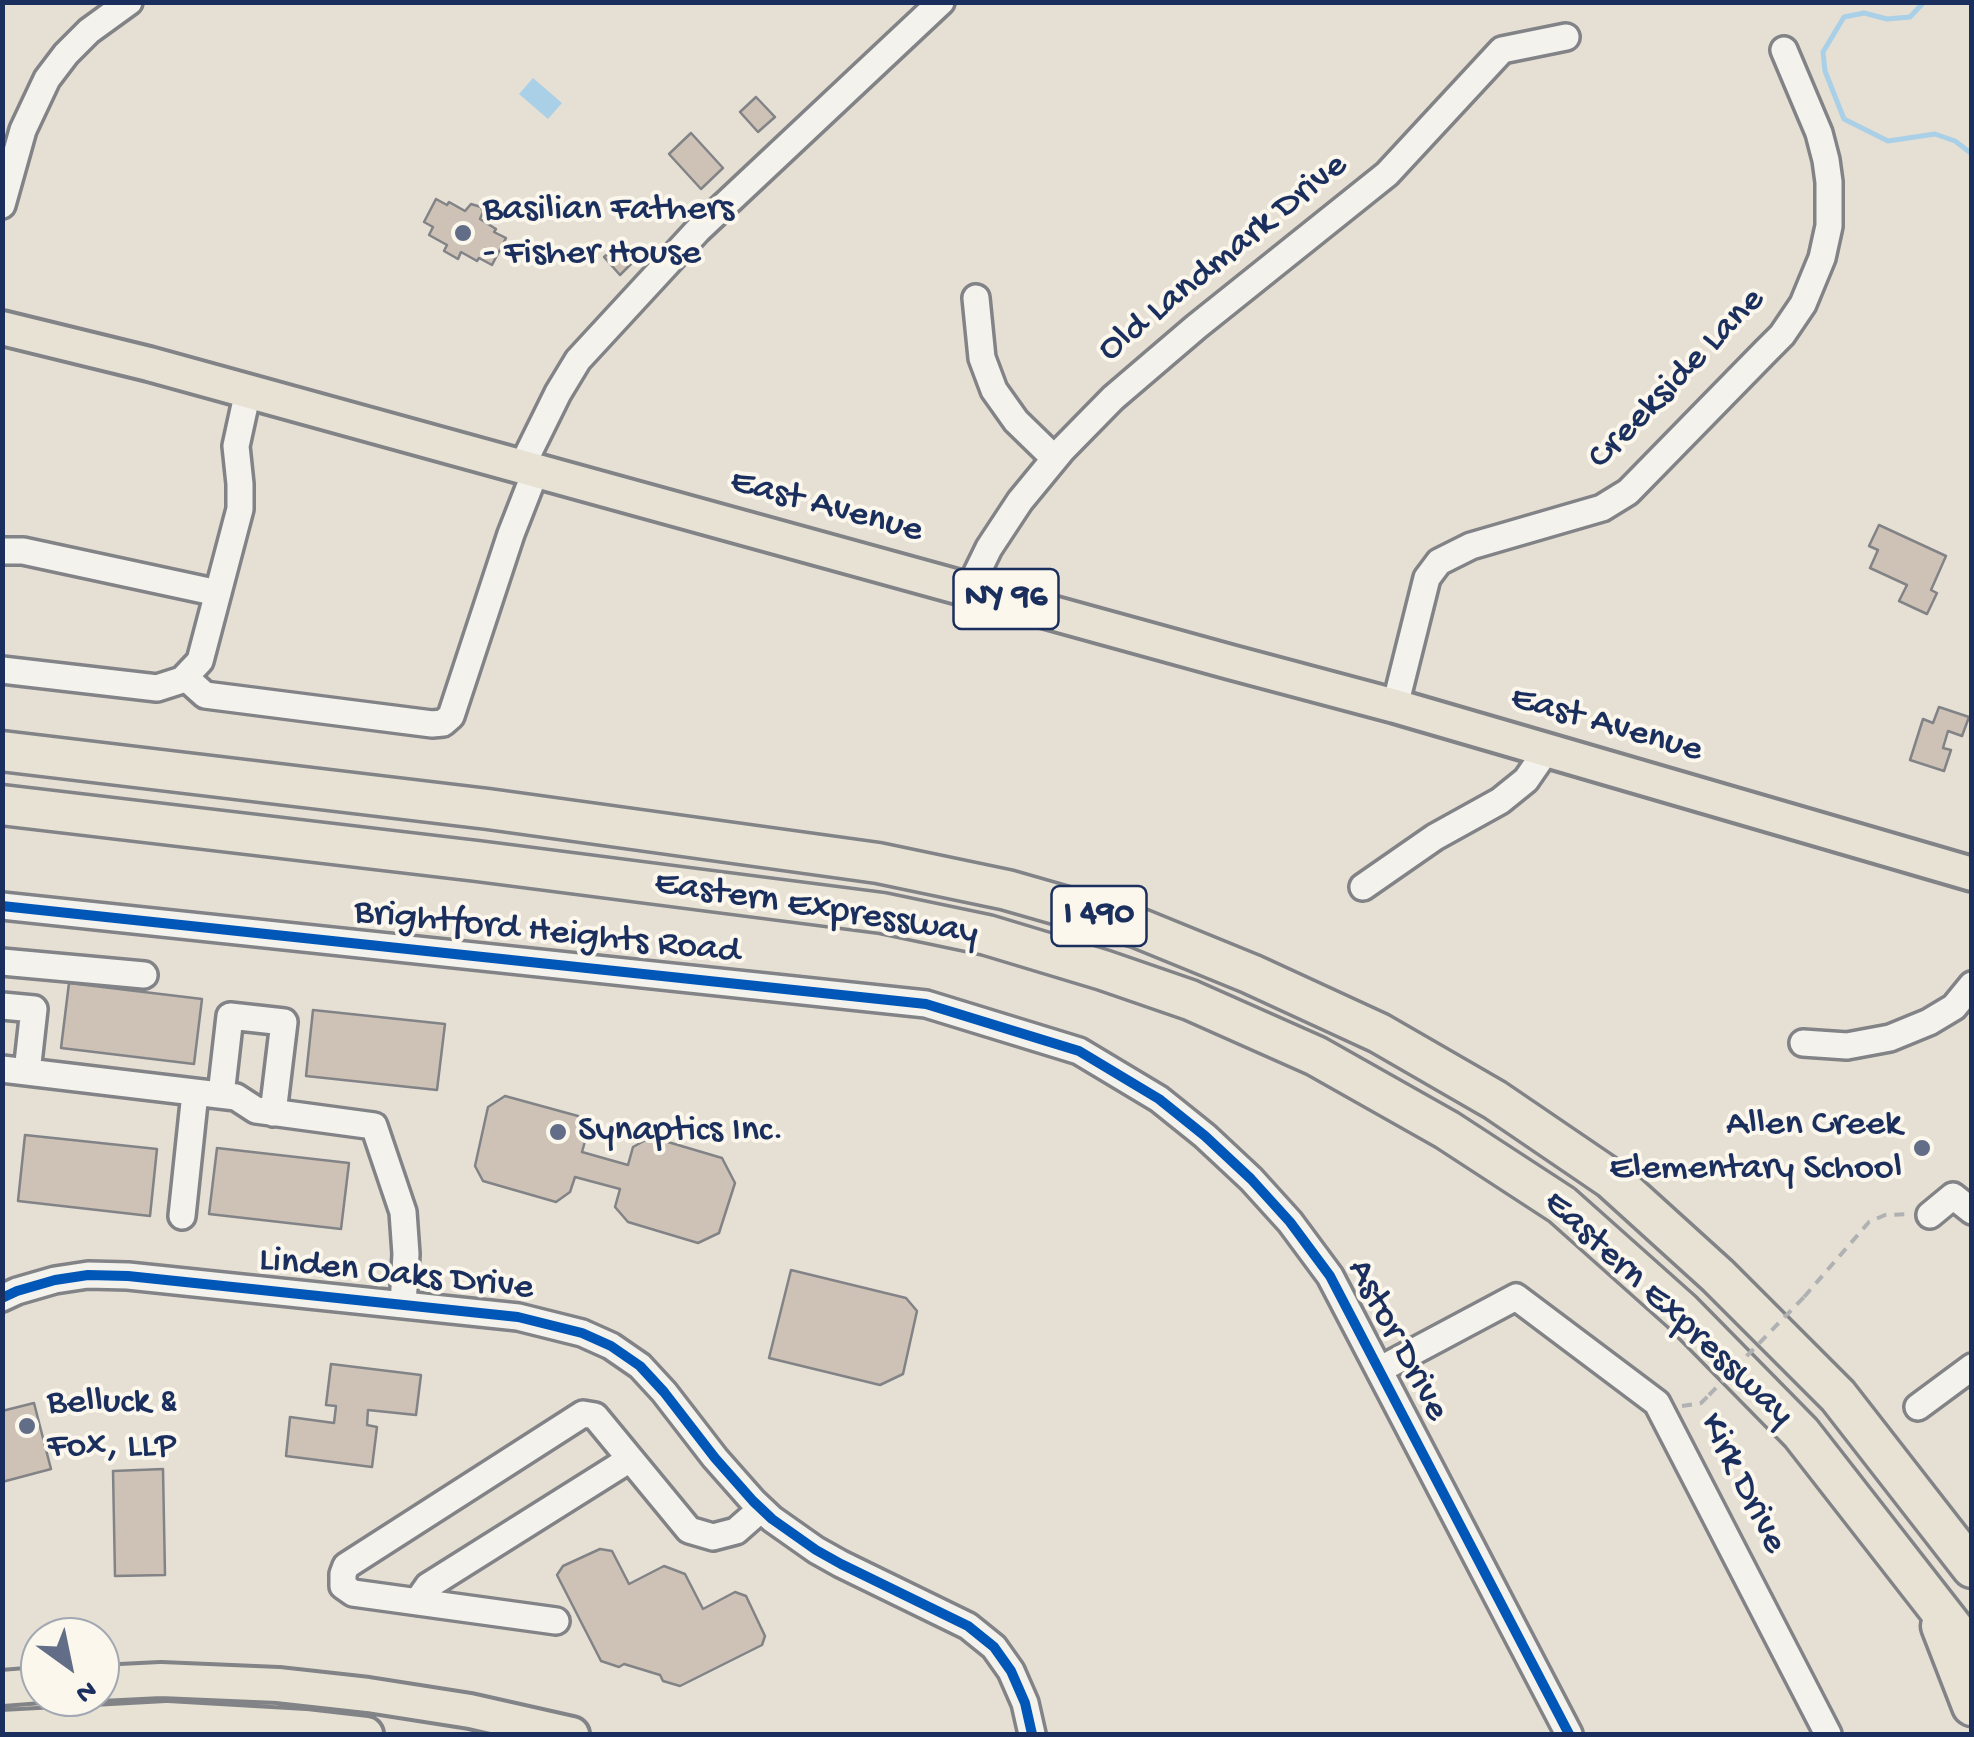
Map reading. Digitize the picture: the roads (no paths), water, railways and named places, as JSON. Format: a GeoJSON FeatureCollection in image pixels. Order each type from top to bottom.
{"type":"FeatureCollection","features":[{"type":"Feature","properties":{"kind":"highway","name":"Eastern Expressway"},"geometry":{"type":"LineString","coordinates":[[2,751],[488,808],[878,863],[1007,890],[1136,927],[1251,974],[1395,1042],[1495,1100],[1611,1180],[1718,1276],[1838,1396],[1972,1568]]}},
{"type":"Feature","properties":{"kind":"highway","name":"Eastern Expressway"},"geometry":{"type":"LineString","coordinates":[[2,805],[882,913],[987,935],[1190,1000],[1316,1056],[1446,1130],[1562,1205],[1682,1312],[1801,1433],[1972,1652]]}},
{"type":"Feature","properties":{"kind":"highway"},"geometry":{"type":"LineString","coordinates":[[1932,1600],[1972,1706]]}},
{"type":"Feature","properties":{"kind":"main road","name":"East Avenue"},"geometry":{"type":"LineString","coordinates":[[2,328],[248,391],[1395,706],[1972,874]]}},
{"type":"Feature","properties":{"kind":"main road"},"geometry":{"type":"LineString","coordinates":[[120,1682],[278,1685],[350,1693],[470,1711],[572,1734]]}},
{"type":"Feature","properties":{"kind":"main road"},"geometry":{"type":"LineString","coordinates":[[2,1728],[167,1718],[366,1734]]}},
{"type":"Feature","properties":{"kind":"street"},"geometry":{"type":"LineString","coordinates":[[185,676],[205,695],[443,724],[451,716],[529,468],[558,392],[578,360],[698,230],[941,2]]}},
{"type":"Feature","properties":{"kind":"street"},"geometry":{"type":"LineString","coordinates":[[2,205],[23,130],[48,80],[66,54],[120,5]]}},
{"type":"Feature","properties":{"kind":"street","name":"Old Landmark Drive"},"geometry":{"type":"LineString","coordinates":[[969,589],[1020,501],[1054,458],[1113,398],[1196,326],[1387,174],[1502,50],[1566,37]]}},
{"type":"Feature","properties":{"kind":"street","name":"Creekside Lane"},"geometry":{"type":"LineString","coordinates":[[1395,706],[1427,578],[1439,562],[1471,546],[1602,508],[1628,492],[1782,335],[1803,304],[1826,242],[1829,182],[1819,133],[1784,50]]}},
{"type":"Feature","properties":{"kind":"street"},"geometry":{"type":"LineString","coordinates":[[976,298],[982,358],[994,390],[1016,422],[1054,458]]}},
{"type":"Feature","properties":{"kind":"street"},"geometry":{"type":"LineString","coordinates":[[2,670],[157,688],[182,680],[200,662],[240,509],[236,446],[248,391]]}},
{"type":"Feature","properties":{"kind":"street"},"geometry":{"type":"LineString","coordinates":[[2,551],[218,593]]}},
{"type":"Feature","properties":{"kind":"street"},"geometry":{"type":"LineString","coordinates":[[1363,888],[1434,837],[1500,800],[1526,780],[1546,750]]}},
{"type":"Feature","properties":{"kind":"street","name":"Brightford Heights Road"},"geometry":{"type":"LineString","coordinates":[[2,906],[926,1004],[1079,1051]]}},
{"type":"Feature","properties":{"kind":"street"},"geometry":{"type":"LineString","coordinates":[[2,962],[144,975]]}},
{"type":"Feature","properties":{"kind":"street"},"geometry":{"type":"LineString","coordinates":[[1802,1044],[1848,1046],[1890,1038],[1954,1007],[1972,985]]}},
{"type":"Feature","properties":{"kind":"street"},"geometry":{"type":"LineString","coordinates":[[2,1006],[34,1009],[14,1071],[236,1097],[256,1110],[374,1126],[403,1212],[404,1305]]}},
{"type":"Feature","properties":{"kind":"street"},"geometry":{"type":"LineString","coordinates":[[182,1216],[208,1094],[230,1016],[284,1022],[273,1113]]}},
{"type":"Feature","properties":{"kind":"street","name":"Astor Drive"},"geometry":{"type":"LineString","coordinates":[[1079,1051],[1159,1100],[1206,1136],[1290,1222],[1330,1276],[1569,1734]]}},
{"type":"Feature","properties":{"kind":"street"},"geometry":{"type":"LineString","coordinates":[[1930,1215],[1952,1196],[1972,1211]]}},
{"type":"Feature","properties":{"kind":"street","name":"Linden Oaks Drive"},"geometry":{"type":"LineString","coordinates":[[2,1298],[55,1280],[88,1275],[128,1276],[524,1318],[582,1332],[640,1366],[761,1510],[828,1557],[968,1626],[994,1647],[1011,1671],[1025,1703],[1032,1734]]}},
{"type":"Feature","properties":{"kind":"street","name":"Kirk Drive"},"geometry":{"type":"LineString","coordinates":[[1379,1370],[1516,1297],[1657,1403],[1828,1734]]}},
{"type":"Feature","properties":{"kind":"street"},"geometry":{"type":"LineString","coordinates":[[1918,1407],[1972,1367]]}},
{"type":"Feature","properties":{"kind":"street"},"geometry":{"type":"LineString","coordinates":[[556,1621],[353,1593],[343,1586],[343,1574],[346,1566],[584,1414],[594,1416],[689,1530],[712,1537],[736,1531],[761,1510]]}},
{"type":"Feature","properties":{"kind":"street"},"geometry":{"type":"LineString","coordinates":[[418,1602],[428,1586],[630,1458]]}},
{"type":"Feature","properties":{"kind":"water"},"geometry":{"type":"Polygon","coordinates":[[[533,78],[562,103],[548,119],[519,94],[533,78]]]}},
{"type":"Feature","properties":{"kind":"waterway"},"geometry":{"type":"LineString","coordinates":[[1924,2],[1910,17],[1887,19],[1864,13],[1844,17],[1823,52],[1825,71],[1844,119],[1888,141],[1935,134],[1955,141],[1972,154]]}},
{"type":"Feature","properties":{"kind":"place","name":"Basilian Fathers - Fisher House"},"geometry":{"type":"Point","coordinates":[463,233]}},
{"type":"Feature","properties":{"kind":"place","name":"Synaptics Inc."},"geometry":{"type":"Point","coordinates":[558,1132]}},
{"type":"Feature","properties":{"kind":"place","name":"Allen Creek Elementary School"},"geometry":{"type":"Point","coordinates":[1922,1148]}},
{"type":"Feature","properties":{"kind":"place","name":"Belluck & Fox, LLP"},"geometry":{"type":"Point","coordinates":[27,1426]}}]}
